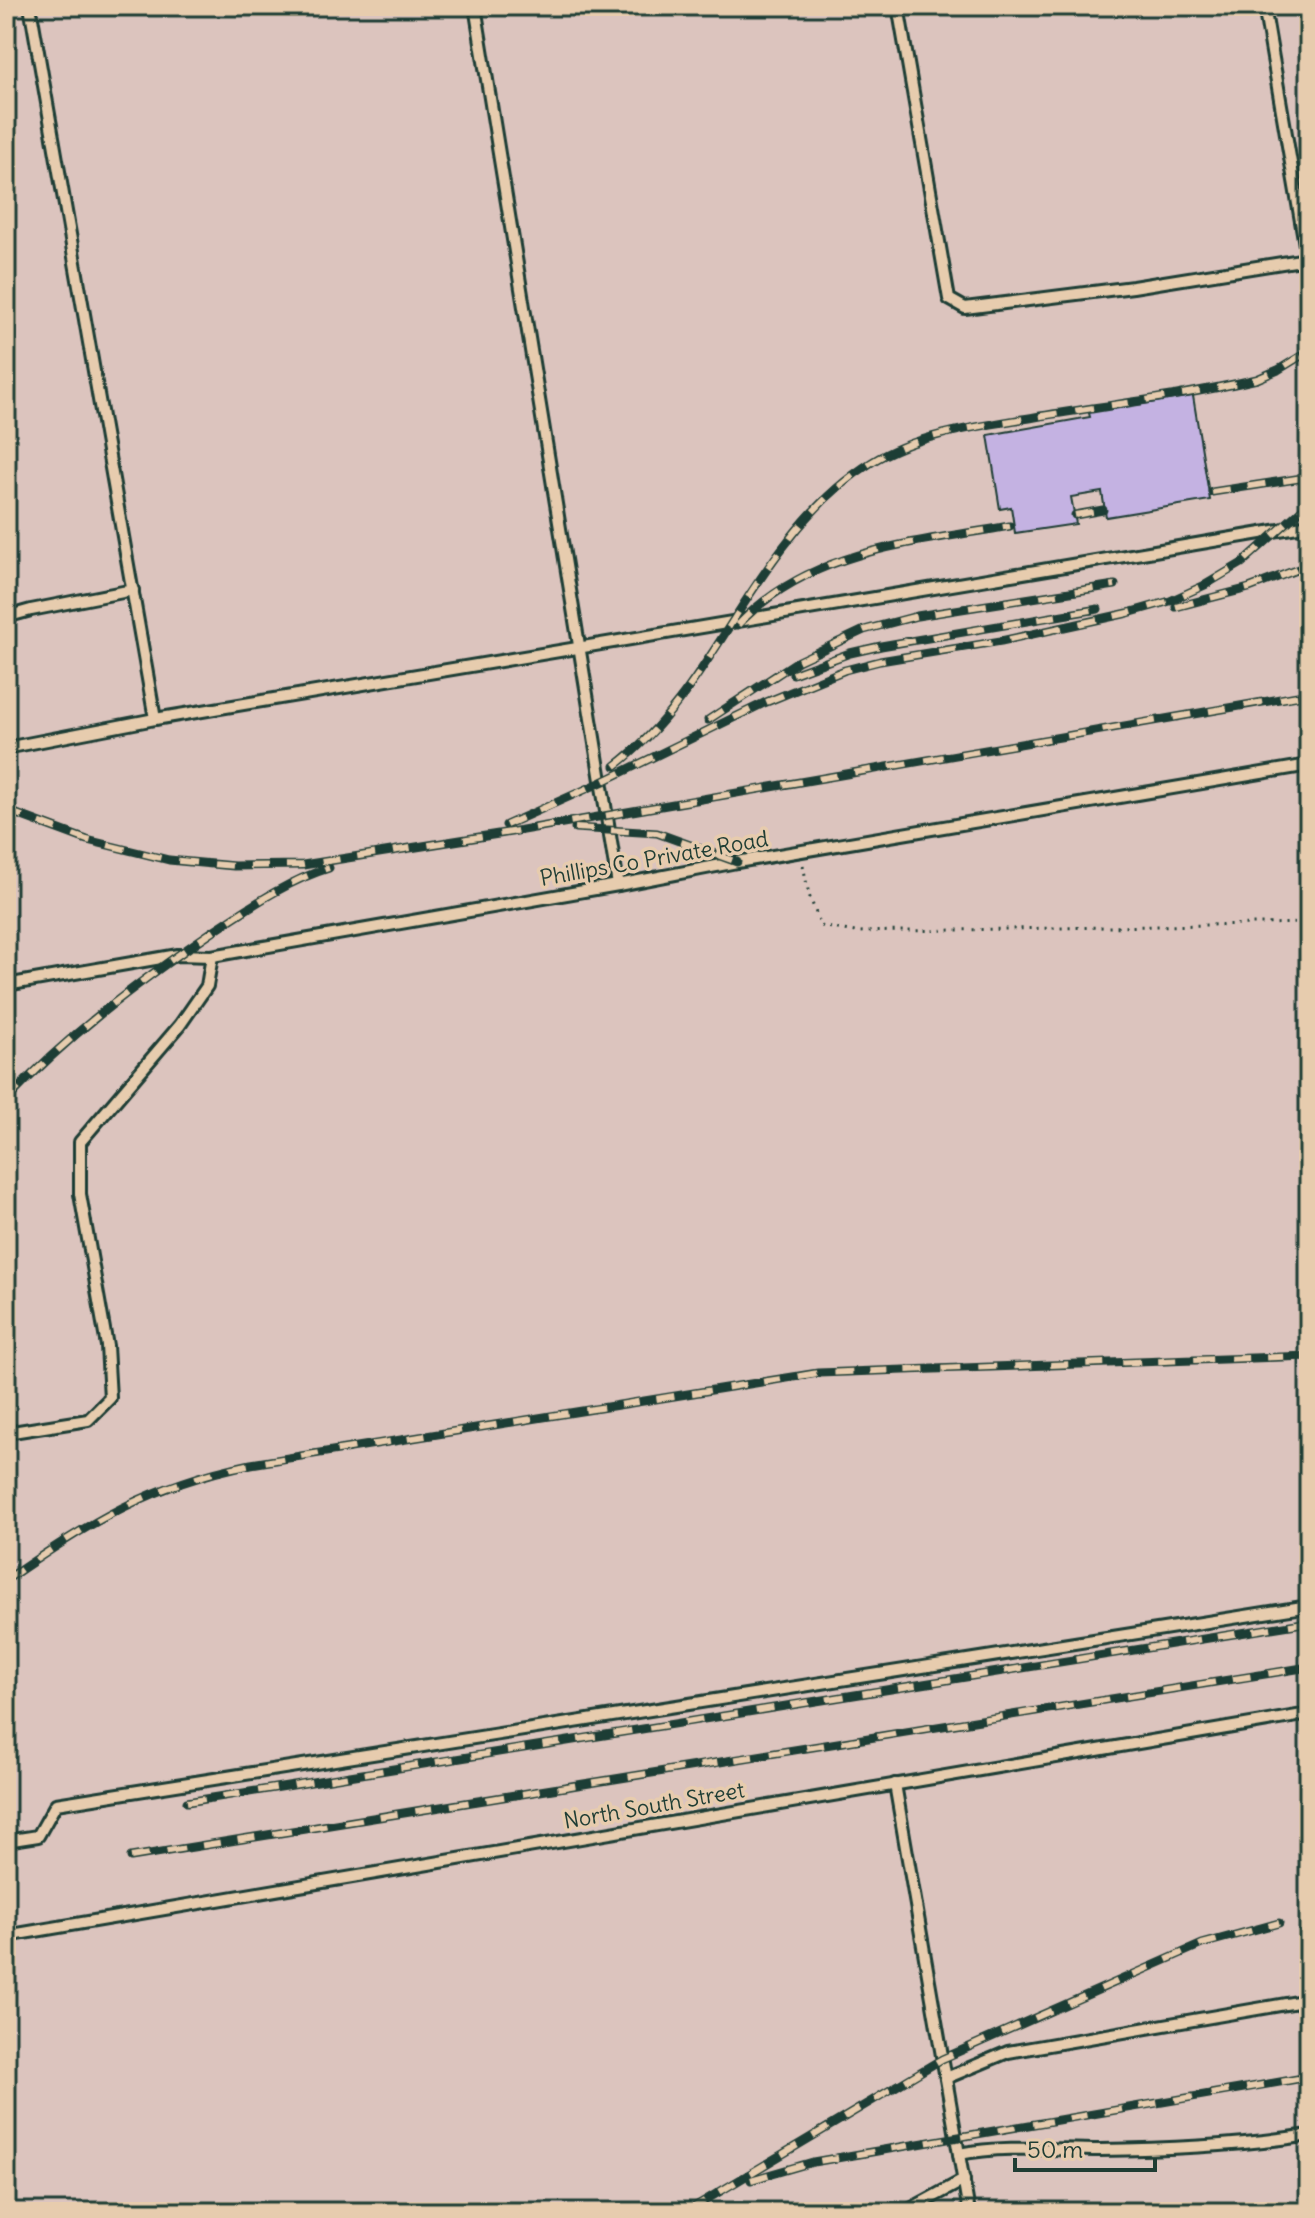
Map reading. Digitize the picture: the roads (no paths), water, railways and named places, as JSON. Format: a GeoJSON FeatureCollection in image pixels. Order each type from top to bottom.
{"type":"FeatureCollection","features":[{"type":"Feature","properties":{"kind":"lane"},"geometry":{"type":"LineString","coordinates":[[30,6],[155,719]]}},
{"type":"Feature","properties":{"kind":"lane"},"geometry":{"type":"LineString","coordinates":[[475,6],[618,885]]}},
{"type":"Feature","properties":{"kind":"lane"},"geometry":{"type":"LineString","coordinates":[[898,6],[949,299],[965,308],[1308,263],[1264,6]]}},
{"type":"Feature","properties":{"kind":"lane"},"geometry":{"type":"LineString","coordinates":[[6,748],[155,719],[1309,525]]}},
{"type":"Feature","properties":{"kind":"lane"},"geometry":{"type":"LineString","coordinates":[[6,617],[133,590]]}},
{"type":"Feature","properties":{"kind":"lane","name":"Phillips Co Private Road"},"geometry":{"type":"LineString","coordinates":[[6,985],[178,955],[212,956],[800,851],[1309,765]]}},
{"type":"Feature","properties":{"kind":"lane"},"geometry":{"type":"LineString","coordinates":[[6,1433],[88,1420],[110,1398],[107,1346],[80,1194],[80,1142],[180,1025],[207,986],[212,956]]}},
{"type":"Feature","properties":{"kind":"lane"},"geometry":{"type":"LineString","coordinates":[[6,1841],[38,1836],[56,1804],[1309,1606]]}},
{"type":"Feature","properties":{"kind":"lane","name":"North South Street"},"geometry":{"type":"LineString","coordinates":[[6,1936],[1309,1714]]}},
{"type":"Feature","properties":{"kind":"lane"},"geometry":{"type":"LineString","coordinates":[[895,1784],[969,2212]]}},
{"type":"Feature","properties":{"kind":"lane"},"geometry":{"type":"LineString","coordinates":[[946,2078],[1008,2052],[1309,2000]]}},
{"type":"Feature","properties":{"kind":"lane"},"geometry":{"type":"LineString","coordinates":[[959,2154],[982,2149],[1102,2150],[1271,2141],[1309,2135]]}},
{"type":"Feature","properties":{"kind":"lane"},"geometry":{"type":"LineString","coordinates":[[905,2212],[964,2180]]}},
{"type":"Feature","properties":{"kind":"railway"},"geometry":{"type":"LineString","coordinates":[[615,766],[642,743],[688,689],[767,569],[797,530],[837,488],[872,462],[910,444],[951,432],[1257,379],[1309,351]]}},
{"type":"Feature","properties":{"kind":"railway"},"geometry":{"type":"LineString","coordinates":[[1212,492],[1309,477]]}},
{"type":"Feature","properties":{"kind":"railway"},"geometry":{"type":"LineString","coordinates":[[506,825],[764,703],[845,670],[880,661],[1001,641],[1170,601],[1242,563],[1309,503]]}},
{"type":"Feature","properties":{"kind":"railway"},"geometry":{"type":"LineString","coordinates":[[1075,515],[1103,510]]}},
{"type":"Feature","properties":{"kind":"railway"},"geometry":{"type":"LineString","coordinates":[[738,625],[766,600],[797,580],[830,565],[900,545],[1010,526]]}},
{"type":"Feature","properties":{"kind":"railway"},"geometry":{"type":"LineString","coordinates":[[1176,607],[1249,588],[1309,565]]}},
{"type":"Feature","properties":{"kind":"railway"},"geometry":{"type":"LineString","coordinates":[[708,720],[798,661],[864,630],[917,616],[1115,585]]}},
{"type":"Feature","properties":{"kind":"railway"},"geometry":{"type":"LineString","coordinates":[[793,674],[850,653],[881,646],[1098,609]]}},
{"type":"Feature","properties":{"kind":"railway"},"geometry":{"type":"LineString","coordinates":[[6,810],[87,840],[169,860],[234,866],[303,865],[1309,694]]}},
{"type":"Feature","properties":{"kind":"railway"},"geometry":{"type":"LineString","coordinates":[[575,828],[657,833],[737,862]]}},
{"type":"Feature","properties":{"kind":"railway"},"geometry":{"type":"LineString","coordinates":[[6,1101],[78,1032],[156,971],[267,896],[329,868]]}},
{"type":"Feature","properties":{"kind":"railway"},"geometry":{"type":"LineString","coordinates":[[6,1580],[65,1540],[122,1508],[182,1483],[251,1464],[818,1373],[1309,1356]]}},
{"type":"Feature","properties":{"kind":"railway"},"geometry":{"type":"LineString","coordinates":[[187,1802],[1309,1622]]}},
{"type":"Feature","properties":{"kind":"railway"},"geometry":{"type":"LineString","coordinates":[[131,1857],[1309,1667]]}},
{"type":"Feature","properties":{"kind":"railway"},"geometry":{"type":"LineString","coordinates":[[689,2210],[942,2059],[1202,1944],[1279,1923]]}},
{"type":"Feature","properties":{"kind":"railway"},"geometry":{"type":"LineString","coordinates":[[751,2180],[813,2162],[1309,2077]]}}]}
